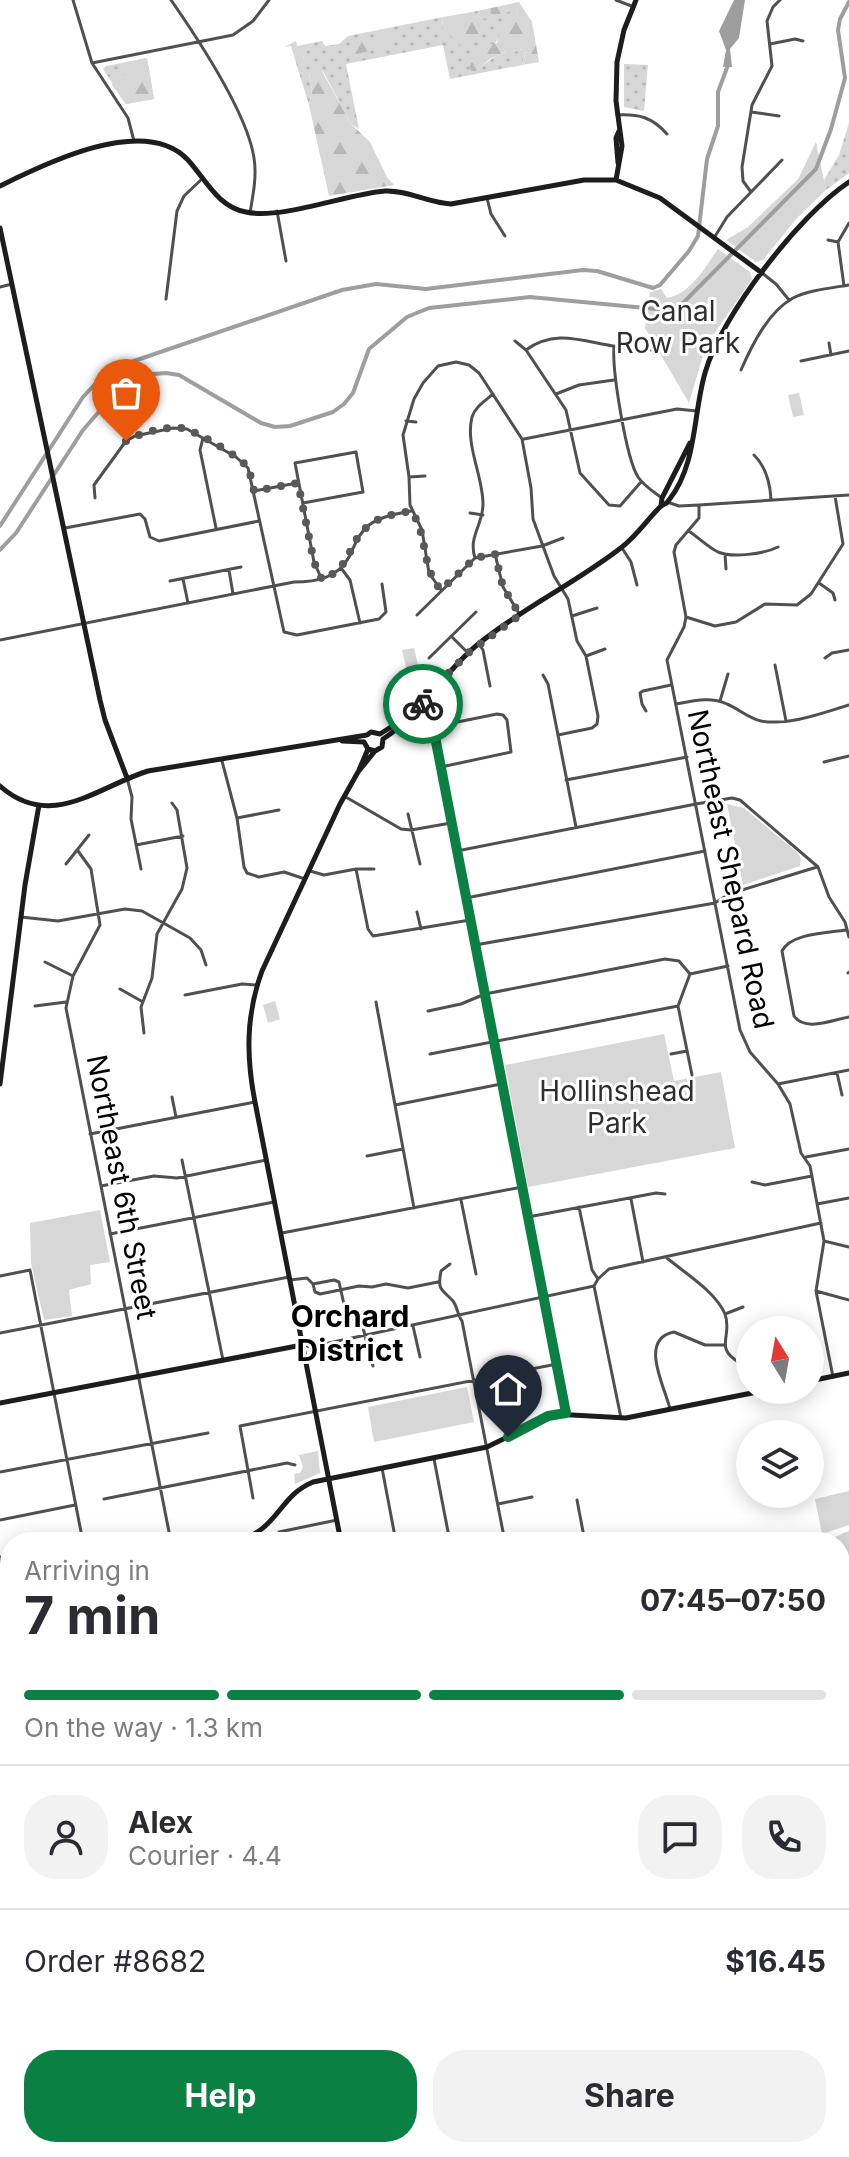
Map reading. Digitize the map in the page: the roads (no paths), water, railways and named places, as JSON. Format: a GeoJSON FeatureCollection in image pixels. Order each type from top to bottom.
{"type":"FeatureCollection","features":[{"type":"Feature","properties":{"kind":"main road"},"geometry":{"type":"LineString","coordinates":[[616,180],[622,146],[617,115],[617,62],[624,30],[636,0]]}},
{"type":"Feature","properties":{"kind":"main road"},"geometry":{"type":"LineString","coordinates":[[0,186],[76,152],[134,141],[157,142],[173,147],[222,201],[250,213],[277,211],[381,191],[406,193],[441,203],[584,180],[616,180],[647,191],[762,273]]}},
{"type":"Feature","properties":{"kind":"main road"},"geometry":{"type":"LineString","coordinates":[[382,737],[401,726],[468,653],[622,547],[661,506],[687,463],[704,376],[715,347],[762,273],[804,220],[849,182]]}},
{"type":"Feature","properties":{"kind":"main road"},"geometry":{"type":"LineString","coordinates":[[0,228],[105,720],[127,778]]}},
{"type":"Feature","properties":{"kind":"main road"},"geometry":{"type":"LineString","coordinates":[[0,786],[14,796],[39,805],[73,803],[127,778],[159,769],[336,740],[366,739],[375,732],[382,737]]}},
{"type":"Feature","properties":{"kind":"main road"},"geometry":{"type":"LineString","coordinates":[[358,772],[382,747],[382,737]]}},
{"type":"Feature","properties":{"kind":"main road"},"geometry":{"type":"LineString","coordinates":[[339,1532],[255,1102],[248,1048],[250,1017],[257,985],[358,772],[368,749],[366,739]]}},
{"type":"Feature","properties":{"kind":"main road"},"geometry":{"type":"LineString","coordinates":[[368,749],[375,751]]}},
{"type":"Feature","properties":{"kind":"main road"},"geometry":{"type":"LineString","coordinates":[[0,1084],[39,805]]}},
{"type":"Feature","properties":{"kind":"main road"},"geometry":{"type":"LineString","coordinates":[[0,1403],[302,1345]]}},
{"type":"Feature","properties":{"kind":"main road"},"geometry":{"type":"LineString","coordinates":[[824,1379],[849,1373]]}},
{"type":"Feature","properties":{"kind":"main road"},"geometry":{"type":"LineString","coordinates":[[259,1532],[296,1491],[329,1478],[487,1447],[548,1416],[566,1413],[621,1418],[736,1396]]}},
{"type":"Feature","properties":{"kind":"street"},"geometry":{"type":"LineString","coordinates":[[73,0],[92,63],[128,118],[134,141]]}},
{"type":"Feature","properties":{"kind":"street"},"geometry":{"type":"LineString","coordinates":[[171,0],[215,68],[250,140],[255,171],[250,213]]}},
{"type":"Feature","properties":{"kind":"street"},"geometry":{"type":"LineString","coordinates":[[92,63],[230,36],[243,30],[261,13],[269,0]]}},
{"type":"Feature","properties":{"kind":"street"},"geometry":{"type":"LineString","coordinates":[[616,0],[634,7]]}},
{"type":"Feature","properties":{"kind":"street"},"geometry":{"type":"LineString","coordinates":[[751,192],[743,181],[742,167],[754,99],[772,66],[767,21],[780,0]]}},
{"type":"Feature","properties":{"kind":"street"},"geometry":{"type":"LineString","coordinates":[[770,44],[795,39],[803,41]]}},
{"type":"Feature","properties":{"kind":"street"},"geometry":{"type":"LineString","coordinates":[[758,79],[764,84]]}},
{"type":"Feature","properties":{"kind":"street"},"geometry":{"type":"LineString","coordinates":[[751,112],[779,116]]}},
{"type":"Feature","properties":{"kind":"street"},"geometry":{"type":"LineString","coordinates":[[617,115],[644,116],[656,122],[667,134]]}},
{"type":"Feature","properties":{"kind":"street"},"geometry":{"type":"LineString","coordinates":[[711,236],[782,160]]}},
{"type":"Feature","properties":{"kind":"street"},"geometry":{"type":"LineString","coordinates":[[166,299],[177,211],[184,196],[203,178]]}},
{"type":"Feature","properties":{"kind":"street"},"geometry":{"type":"LineString","coordinates":[[487,198],[491,214],[505,236]]}},
{"type":"Feature","properties":{"kind":"street"},"geometry":{"type":"LineString","coordinates":[[277,211],[286,261]]}},
{"type":"Feature","properties":{"kind":"street"},"geometry":{"type":"LineString","coordinates":[[741,370],[760,334],[780,307],[803,294],[847,286],[838,242],[849,223]]}},
{"type":"Feature","properties":{"kind":"street"},"geometry":{"type":"LineString","coordinates":[[828,240],[838,242]]}},
{"type":"Feature","properties":{"kind":"street"},"geometry":{"type":"LineString","coordinates":[[762,273],[789,300]]}},
{"type":"Feature","properties":{"kind":"street"},"geometry":{"type":"LineString","coordinates":[[0,287],[12,284]]}},
{"type":"Feature","properties":{"kind":"street"},"geometry":{"type":"LineString","coordinates":[[526,350],[547,339],[564,336],[614,347],[652,350]]}},
{"type":"Feature","properties":{"kind":"street"},"geometry":{"type":"LineString","coordinates":[[515,341],[526,350],[566,410],[580,473],[614,508],[620,506],[641,482]]}},
{"type":"Feature","properties":{"kind":"street"},"geometry":{"type":"LineString","coordinates":[[829,343],[831,355]]}},
{"type":"Feature","properties":{"kind":"street"},"geometry":{"type":"LineString","coordinates":[[614,347],[615,380],[631,461],[641,482],[665,500],[679,506],[849,495]]}},
{"type":"Feature","properties":{"kind":"street"},"geometry":{"type":"LineString","coordinates":[[801,361],[849,351]]}},
{"type":"Feature","properties":{"kind":"street"},"geometry":{"type":"LineString","coordinates":[[441,590],[429,573],[422,530],[411,511],[403,435],[423,383],[431,372],[447,362],[469,365],[479,373],[522,439],[531,488],[531,509],[542,546],[568,599],[577,641],[586,656],[599,720],[592,728],[558,735]]}},
{"type":"Feature","properties":{"kind":"street"},"geometry":{"type":"LineString","coordinates":[[556,394],[579,385],[615,380]]}},
{"type":"Feature","properties":{"kind":"street"},"geometry":{"type":"LineString","coordinates":[[475,558],[472,542],[483,515],[484,501],[471,433],[472,419],[479,405],[494,394]]}},
{"type":"Feature","properties":{"kind":"street"},"geometry":{"type":"LineString","coordinates":[[522,439],[677,409],[697,411]]}},
{"type":"Feature","properties":{"kind":"street"},"geometry":{"type":"LineString","coordinates":[[406,421],[416,422]]}},
{"type":"Feature","properties":{"kind":"street"},"geometry":{"type":"LineString","coordinates":[[95,498],[94,485],[129,438],[175,428],[187,429],[243,462],[250,475],[280,624],[287,634],[297,635],[379,619],[386,612],[382,584]]}},
{"type":"Feature","properties":{"kind":"street"},"geometry":{"type":"LineString","coordinates":[[203,438],[200,450],[217,530]]}},
{"type":"Feature","properties":{"kind":"street"},"geometry":{"type":"LineString","coordinates":[[303,503],[363,492],[356,452],[295,463],[314,562],[322,580]]}},
{"type":"Feature","properties":{"kind":"street"},"geometry":{"type":"LineString","coordinates":[[754,455],[761,462],[768,479],[771,500]]}},
{"type":"Feature","properties":{"kind":"street"},"geometry":{"type":"LineString","coordinates":[[409,477],[425,476]]}},
{"type":"Feature","properties":{"kind":"street"},"geometry":{"type":"LineString","coordinates":[[254,491],[298,483]]}},
{"type":"Feature","properties":{"kind":"street"},"geometry":{"type":"LineString","coordinates":[[699,505],[699,518],[676,545],[674,552],[686,617],[715,626],[728,624],[765,604],[797,605],[805,601],[843,544],[835,496]]}},
{"type":"Feature","properties":{"kind":"street"},"geometry":{"type":"LineString","coordinates":[[0,640],[233,594],[322,580],[341,568],[358,538],[370,525],[388,516],[411,511]]}},
{"type":"Feature","properties":{"kind":"street"},"geometry":{"type":"LineString","coordinates":[[470,513],[483,515]]}},
{"type":"Feature","properties":{"kind":"street"},"geometry":{"type":"LineString","coordinates":[[64,528],[138,514],[144,516],[150,537],[155,541],[259,521]]}},
{"type":"Feature","properties":{"kind":"street"},"geometry":{"type":"LineString","coordinates":[[690,532],[714,550],[725,554],[770,551],[778,547]]}},
{"type":"Feature","properties":{"kind":"street"},"geometry":{"type":"LineString","coordinates":[[417,615],[475,558],[542,546],[563,538]]}},
{"type":"Feature","properties":{"kind":"street"},"geometry":{"type":"LineString","coordinates":[[622,547],[631,562],[637,585]]}},
{"type":"Feature","properties":{"kind":"street"},"geometry":{"type":"LineString","coordinates":[[495,554],[503,587],[520,615]]}},
{"type":"Feature","properties":{"kind":"street"},"geometry":{"type":"LineString","coordinates":[[725,554],[726,569]]}},
{"type":"Feature","properties":{"kind":"street"},"geometry":{"type":"LineString","coordinates":[[170,581],[241,567]]}},
{"type":"Feature","properties":{"kind":"street"},"geometry":{"type":"LineString","coordinates":[[341,568],[350,580],[360,623]]}},
{"type":"Feature","properties":{"kind":"street"},"geometry":{"type":"LineString","coordinates":[[229,570],[233,594]]}},
{"type":"Feature","properties":{"kind":"street"},"geometry":{"type":"LineString","coordinates":[[183,579],[188,603]]}},
{"type":"Feature","properties":{"kind":"street"},"geometry":{"type":"LineString","coordinates":[[819,583],[833,593],[835,600]]}},
{"type":"Feature","properties":{"kind":"street"},"geometry":{"type":"LineString","coordinates":[[572,616],[597,608]]}},
{"type":"Feature","properties":{"kind":"street"},"geometry":{"type":"LineString","coordinates":[[429,658],[476,612]]}},
{"type":"Feature","properties":{"kind":"street","name":"Northeast Shepard Road"},"geometry":{"type":"LineString","coordinates":[[686,617],[684,627],[668,654],[672,685],[743,1040],[790,1104],[799,1147],[812,1176],[824,1241],[816,1291],[833,1377]]}},
{"type":"Feature","properties":{"kind":"street"},"geometry":{"type":"LineString","coordinates":[[451,636],[468,653]]}},
{"type":"Feature","properties":{"kind":"street"},"geometry":{"type":"LineString","coordinates":[[479,644],[490,686]]}},
{"type":"Feature","properties":{"kind":"street"},"geometry":{"type":"LineString","coordinates":[[586,656],[605,649]]}},
{"type":"Feature","properties":{"kind":"street"},"geometry":{"type":"LineString","coordinates":[[825,658],[832,653],[849,650]]}},
{"type":"Feature","properties":{"kind":"street"},"geometry":{"type":"LineString","coordinates":[[775,665],[786,721]]}},
{"type":"Feature","properties":{"kind":"street"},"geometry":{"type":"LineString","coordinates":[[720,701],[728,674]]}},
{"type":"Feature","properties":{"kind":"street"},"geometry":{"type":"LineString","coordinates":[[543,675],[548,684],[576,827]]}},
{"type":"Feature","properties":{"kind":"street"},"geometry":{"type":"LineString","coordinates":[[646,711],[640,693],[672,685]]}},
{"type":"Feature","properties":{"kind":"street"},"geometry":{"type":"LineString","coordinates":[[676,704],[704,699],[720,701],[753,718],[771,722],[849,705]]}},
{"type":"Feature","properties":{"kind":"street"},"geometry":{"type":"LineString","coordinates":[[421,702],[428,710],[433,727],[566,1413]]}},
{"type":"Feature","properties":{"kind":"street"},"geometry":{"type":"LineString","coordinates":[[433,727],[503,715],[510,733],[511,752],[441,767]]}},
{"type":"Feature","properties":{"kind":"street"},"geometry":{"type":"LineString","coordinates":[[824,762],[849,756]]}},
{"type":"Feature","properties":{"kind":"street"},"geometry":{"type":"LineString","coordinates":[[566,780],[687,757]]}},
{"type":"Feature","properties":{"kind":"street"},"geometry":{"type":"LineString","coordinates":[[222,758],[247,873],[259,877],[284,872],[305,879]]}},
{"type":"Feature","properties":{"kind":"street"},"geometry":{"type":"LineString","coordinates":[[127,778],[141,869]]}},
{"type":"Feature","properties":{"kind":"street"},"geometry":{"type":"LineString","coordinates":[[344,796],[395,827],[411,830],[451,823]]}},
{"type":"Feature","properties":{"kind":"street"},"geometry":{"type":"LineString","coordinates":[[457,851],[732,798],[751,807],[818,867],[849,937]]}},
{"type":"Feature","properties":{"kind":"street"},"geometry":{"type":"LineString","coordinates":[[144,1033],[140,1015],[152,978],[155,942],[182,889],[186,873],[183,836],[177,810],[172,803]]}},
{"type":"Feature","properties":{"kind":"street"},"geometry":{"type":"LineString","coordinates":[[237,818],[279,810]]}},
{"type":"Feature","properties":{"kind":"street"},"geometry":{"type":"LineString","coordinates":[[408,814],[420,864]]}},
{"type":"Feature","properties":{"kind":"street"},"geometry":{"type":"LineString","coordinates":[[66,864],[89,835]]}},
{"type":"Feature","properties":{"kind":"street"},"geometry":{"type":"LineString","coordinates":[[136,845],[183,836]]}},
{"type":"Feature","properties":{"kind":"street","name":"Northeast 6th Street"},"geometry":{"type":"LineString","coordinates":[[78,851],[91,869],[100,914],[98,934],[73,976],[66,1002],[169,1532]]}},
{"type":"Feature","properties":{"kind":"street"},"geometry":{"type":"LineString","coordinates":[[466,898],[705,851]]}},
{"type":"Feature","properties":{"kind":"street"},"geometry":{"type":"LineString","coordinates":[[475,945],[715,903],[729,894],[818,867]]}},
{"type":"Feature","properties":{"kind":"street"},"geometry":{"type":"LineString","coordinates":[[356,869],[370,934],[380,936],[470,920]]}},
{"type":"Feature","properties":{"kind":"street"},"geometry":{"type":"LineString","coordinates":[[309,871],[324,875],[374,869]]}},
{"type":"Feature","properties":{"kind":"street"},"geometry":{"type":"LineString","coordinates":[[21,917],[58,921],[132,908],[163,922],[194,942],[201,950],[206,965]]}},
{"type":"Feature","properties":{"kind":"street"},"geometry":{"type":"LineString","coordinates":[[417,912],[421,929]]}},
{"type":"Feature","properties":{"kind":"street"},"geometry":{"type":"LineString","coordinates":[[846,930],[793,940],[782,951],[794,1016],[798,1022],[807,1025],[849,1017]]}},
{"type":"Feature","properties":{"kind":"street"},"geometry":{"type":"LineString","coordinates":[[428,1011],[461,1004],[485,994],[665,959],[679,961],[690,974]]}},
{"type":"Feature","properties":{"kind":"street"},"geometry":{"type":"LineString","coordinates":[[45,962],[73,976]]}},
{"type":"Feature","properties":{"kind":"street"},"geometry":{"type":"LineString","coordinates":[[690,974],[728,966]]}},
{"type":"Feature","properties":{"kind":"street"},"geometry":{"type":"LineString","coordinates":[[690,974],[678,1006],[692,1075]]}},
{"type":"Feature","properties":{"kind":"street"},"geometry":{"type":"LineString","coordinates":[[185,995],[242,984],[257,985]]}},
{"type":"Feature","properties":{"kind":"street"},"geometry":{"type":"LineString","coordinates":[[120,989],[143,1002]]}},
{"type":"Feature","properties":{"kind":"street"},"geometry":{"type":"LineString","coordinates":[[35,1006],[66,1002]]}},
{"type":"Feature","properties":{"kind":"street"},"geometry":{"type":"LineString","coordinates":[[376,1002],[414,1208]]}},
{"type":"Feature","properties":{"kind":"street"},"geometry":{"type":"LineString","coordinates":[[430,1054],[678,1006]]}},
{"type":"Feature","properties":{"kind":"street"},"geometry":{"type":"LineString","coordinates":[[671,1054],[687,1051]]}},
{"type":"Feature","properties":{"kind":"street"},"geometry":{"type":"LineString","coordinates":[[778,1084],[849,1070]]}},
{"type":"Feature","properties":{"kind":"street"},"geometry":{"type":"LineString","coordinates":[[837,1073],[842,1095]]}},
{"type":"Feature","properties":{"kind":"street"},"geometry":{"type":"LineString","coordinates":[[395,1105],[502,1084]]}},
{"type":"Feature","properties":{"kind":"street"},"geometry":{"type":"LineString","coordinates":[[172,1097],[176,1117]]}},
{"type":"Feature","properties":{"kind":"street"},"geometry":{"type":"LineString","coordinates":[[90,1134],[255,1102]]}},
{"type":"Feature","properties":{"kind":"street"},"geometry":{"type":"LineString","coordinates":[[367,1156],[403,1149]]}},
{"type":"Feature","properties":{"kind":"street"},"geometry":{"type":"LineString","coordinates":[[804,1157],[849,1149]]}},
{"type":"Feature","properties":{"kind":"street"},"geometry":{"type":"LineString","coordinates":[[182,1160],[196,1216],[223,1360]]}},
{"type":"Feature","properties":{"kind":"street"},"geometry":{"type":"LineString","coordinates":[[101,1186],[154,1176],[187,1176],[266,1160]]}},
{"type":"Feature","properties":{"kind":"street"},"geometry":{"type":"LineString","coordinates":[[752,1182],[765,1185],[812,1176]]}},
{"type":"Feature","properties":{"kind":"street"},"geometry":{"type":"LineString","coordinates":[[281,1233],[522,1187]]}},
{"type":"Feature","properties":{"kind":"street"},"geometry":{"type":"LineString","coordinates":[[528,1217],[656,1193],[665,1194]]}},
{"type":"Feature","properties":{"kind":"street"},"geometry":{"type":"LineString","coordinates":[[631,1198],[643,1262]]}},
{"type":"Feature","properties":{"kind":"street"},"geometry":{"type":"LineString","coordinates":[[817,1204],[849,1198]]}},
{"type":"Feature","properties":{"kind":"street"},"geometry":{"type":"LineString","coordinates":[[461,1200],[476,1274]]}},
{"type":"Feature","properties":{"kind":"street"},"geometry":{"type":"LineString","coordinates":[[110,1234],[274,1202]]}},
{"type":"Feature","properties":{"kind":"street"},"geometry":{"type":"LineString","coordinates":[[579,1207],[592,1270],[598,1279]]}},
{"type":"Feature","properties":{"kind":"street"},"geometry":{"type":"LineString","coordinates":[[621,1418],[594,1286],[598,1279],[609,1269],[821,1223]]}},
{"type":"Feature","properties":{"kind":"street"},"geometry":{"type":"LineString","coordinates":[[824,1241],[849,1247]]}},
{"type":"Feature","properties":{"kind":"street"},"geometry":{"type":"LineString","coordinates":[[667,1258],[717,1300],[727,1324],[724,1345],[736,1361]]}},
{"type":"Feature","properties":{"kind":"street"},"geometry":{"type":"LineString","coordinates":[[450,1264],[441,1271],[439,1282],[443,1295],[453,1301],[462,1321],[503,1532]]}},
{"type":"Feature","properties":{"kind":"street"},"geometry":{"type":"LineString","coordinates":[[0,1276],[30,1270],[81,1532]]}},
{"type":"Feature","properties":{"kind":"street"},"geometry":{"type":"LineString","coordinates":[[0,1333],[290,1278],[307,1278],[316,1293],[386,1284],[408,1288],[439,1282]]}},
{"type":"Feature","properties":{"kind":"street"},"geometry":{"type":"LineString","coordinates":[[313,1284],[339,1282],[347,1318],[362,1324],[373,1366]]}},
{"type":"Feature","properties":{"kind":"street"},"geometry":{"type":"LineString","coordinates":[[302,1345],[310,1347],[365,1336],[594,1286]]}},
{"type":"Feature","properties":{"kind":"street"},"geometry":{"type":"LineString","coordinates":[[816,1291],[849,1300]]}},
{"type":"Feature","properties":{"kind":"street"},"geometry":{"type":"LineString","coordinates":[[725,1314],[743,1307]]}},
{"type":"Feature","properties":{"kind":"street"},"geometry":{"type":"LineString","coordinates":[[413,1326],[420,1357]]}},
{"type":"Feature","properties":{"kind":"street"},"geometry":{"type":"LineString","coordinates":[[670,1409],[654,1351],[662,1336],[674,1332],[705,1345],[724,1345]]}},
{"type":"Feature","properties":{"kind":"street"},"geometry":{"type":"LineString","coordinates":[[253,1498],[240,1426],[558,1364]]}},
{"type":"Feature","properties":{"kind":"street"},"geometry":{"type":"LineString","coordinates":[[0,1472],[208,1433]]}},
{"type":"Feature","properties":{"kind":"street"},"geometry":{"type":"LineString","coordinates":[[433,1457],[448,1532]]}},
{"type":"Feature","properties":{"kind":"street"},"geometry":{"type":"LineString","coordinates":[[104,1499],[287,1463],[295,1465]]}},
{"type":"Feature","properties":{"kind":"street"},"geometry":{"type":"LineString","coordinates":[[382,1468],[394,1532]]}},
{"type":"Feature","properties":{"kind":"street"},"geometry":{"type":"LineString","coordinates":[[498,1504],[532,1497]]}},
{"type":"Feature","properties":{"kind":"street"},"geometry":{"type":"LineString","coordinates":[[577,1500],[583,1532]]}},
{"type":"Feature","properties":{"kind":"street"},"geometry":{"type":"LineString","coordinates":[[0,1520],[76,1505]]}},
{"type":"Feature","properties":{"kind":"street"},"geometry":{"type":"LineString","coordinates":[[279,1532],[337,1520]]}},
{"type":"Feature","properties":{"kind":"waterway"},"geometry":{"type":"LineString","coordinates":[[0,550],[16,533],[83,430],[117,391],[142,375],[179,375],[261,423],[275,427],[290,426],[333,412],[344,404],[353,393],[369,349],[407,317],[429,308],[530,297],[656,309],[668,309],[683,303],[816,169],[845,78],[838,30],[849,2]]}},
{"type":"Feature","properties":{"kind":"waterway"},"geometry":{"type":"LineString","coordinates":[[0,526],[83,397],[97,382],[134,361],[342,290],[376,284],[426,289],[583,270],[597,271],[653,288],[660,285],[698,236],[707,159],[718,126],[718,92],[728,65]]}},
{"type":"Feature","properties":{"kind":"district","name":"Orchard District"},"geometry":{"type":"Point","coordinates":[350,1334]}},
{"type":"Feature","properties":{"kind":"park label","name":"Canal Row Park"},"geometry":{"type":"Point","coordinates":[678,327]}},
{"type":"Feature","properties":{"kind":"park label","name":"Hollinshead Park"},"geometry":{"type":"Point","coordinates":[617,1107]}}]}
